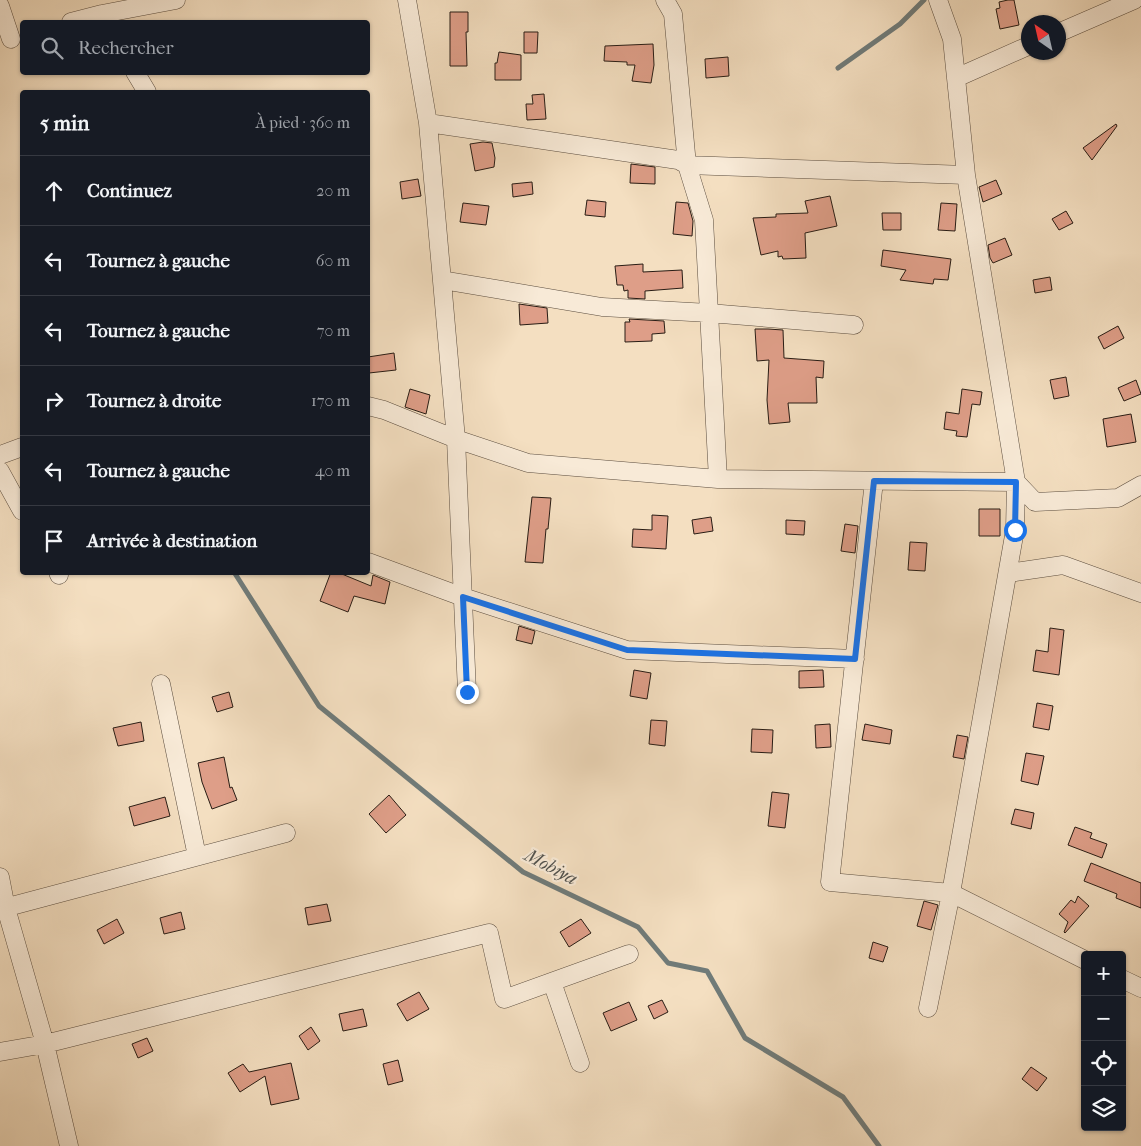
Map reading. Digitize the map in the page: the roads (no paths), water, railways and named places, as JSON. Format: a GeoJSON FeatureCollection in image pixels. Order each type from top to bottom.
{"type":"FeatureCollection","features":[{"type":"Feature","properties":{"kind":"street"},"geometry":{"type":"LineString","coordinates":[[87,20],[104,18],[176,0]]}},
{"type":"Feature","properties":{"kind":"street"},"geometry":{"type":"LineString","coordinates":[[407,0],[428,123],[456,439],[467,692]]}},
{"type":"Feature","properties":{"kind":"street"},"geometry":{"type":"LineString","coordinates":[[665,0],[673,14],[687,165],[704,220],[718,479]]}},
{"type":"Feature","properties":{"kind":"street"},"geometry":{"type":"LineString","coordinates":[[928,1008],[951,893],[1008,573],[1015,530],[1016,482],[966,175],[952,39],[938,0]]}},
{"type":"Feature","properties":{"kind":"street"},"geometry":{"type":"LineString","coordinates":[[1066,30],[1134,0]]}},
{"type":"Feature","properties":{"kind":"street"},"geometry":{"type":"LineString","coordinates":[[0,6],[11,39]]}},
{"type":"Feature","properties":{"kind":"street"},"geometry":{"type":"LineString","coordinates":[[956,78],[1021,49]]}},
{"type":"Feature","properties":{"kind":"street"},"geometry":{"type":"LineString","coordinates":[[137,75],[145,90]]}},
{"type":"Feature","properties":{"kind":"street"},"geometry":{"type":"LineString","coordinates":[[428,123],[678,160],[687,165],[966,175]]}},
{"type":"Feature","properties":{"kind":"street"},"geometry":{"type":"LineString","coordinates":[[442,280],[602,307],[854,325]]}},
{"type":"Feature","properties":{"kind":"street"},"geometry":{"type":"LineString","coordinates":[[370,406],[384,410],[456,439],[528,463],[718,479],[1016,482],[1035,502],[1118,498],[1141,485]]}},
{"type":"Feature","properties":{"kind":"street"},"geometry":{"type":"LineString","coordinates":[[0,455],[20,448]]}},
{"type":"Feature","properties":{"kind":"street"},"geometry":{"type":"LineString","coordinates":[[0,471],[20,507]]}},
{"type":"Feature","properties":{"kind":"street"},"geometry":{"type":"LineString","coordinates":[[874,481],[830,882],[951,893],[1081,958]]}},
{"type":"Feature","properties":{"kind":"street"},"geometry":{"type":"LineString","coordinates":[[370,563],[463,597],[627,650],[855,659]]}},
{"type":"Feature","properties":{"kind":"street"},"geometry":{"type":"LineString","coordinates":[[1008,573],[1063,565],[1141,594]]}},
{"type":"Feature","properties":{"kind":"street"},"geometry":{"type":"LineString","coordinates":[[161,684],[197,856]]}},
{"type":"Feature","properties":{"kind":"street"},"geometry":{"type":"LineString","coordinates":[[3,909],[286,833]]}},
{"type":"Feature","properties":{"kind":"street"},"geometry":{"type":"LineString","coordinates":[[0,877],[3,909],[45,1044],[69,1146]]}},
{"type":"Feature","properties":{"kind":"street"},"geometry":{"type":"LineString","coordinates":[[0,1052],[45,1044],[489,933],[504,999],[629,954]]}},
{"type":"Feature","properties":{"kind":"street"},"geometry":{"type":"LineString","coordinates":[[1126,981],[1141,988]]}},
{"type":"Feature","properties":{"kind":"street"},"geometry":{"type":"LineString","coordinates":[[552,982],[580,1063]]}},
{"type":"Feature","properties":{"kind":"waterway"},"geometry":{"type":"LineString","coordinates":[[838,68],[900,24],[924,0]]}},
{"type":"Feature","properties":{"kind":"waterway","name":"Mobiya"},"geometry":{"type":"LineString","coordinates":[[236,575],[319,706],[523,872],[638,927],[668,963],[707,971],[745,1038],[843,1097],[879,1146]]}}]}
